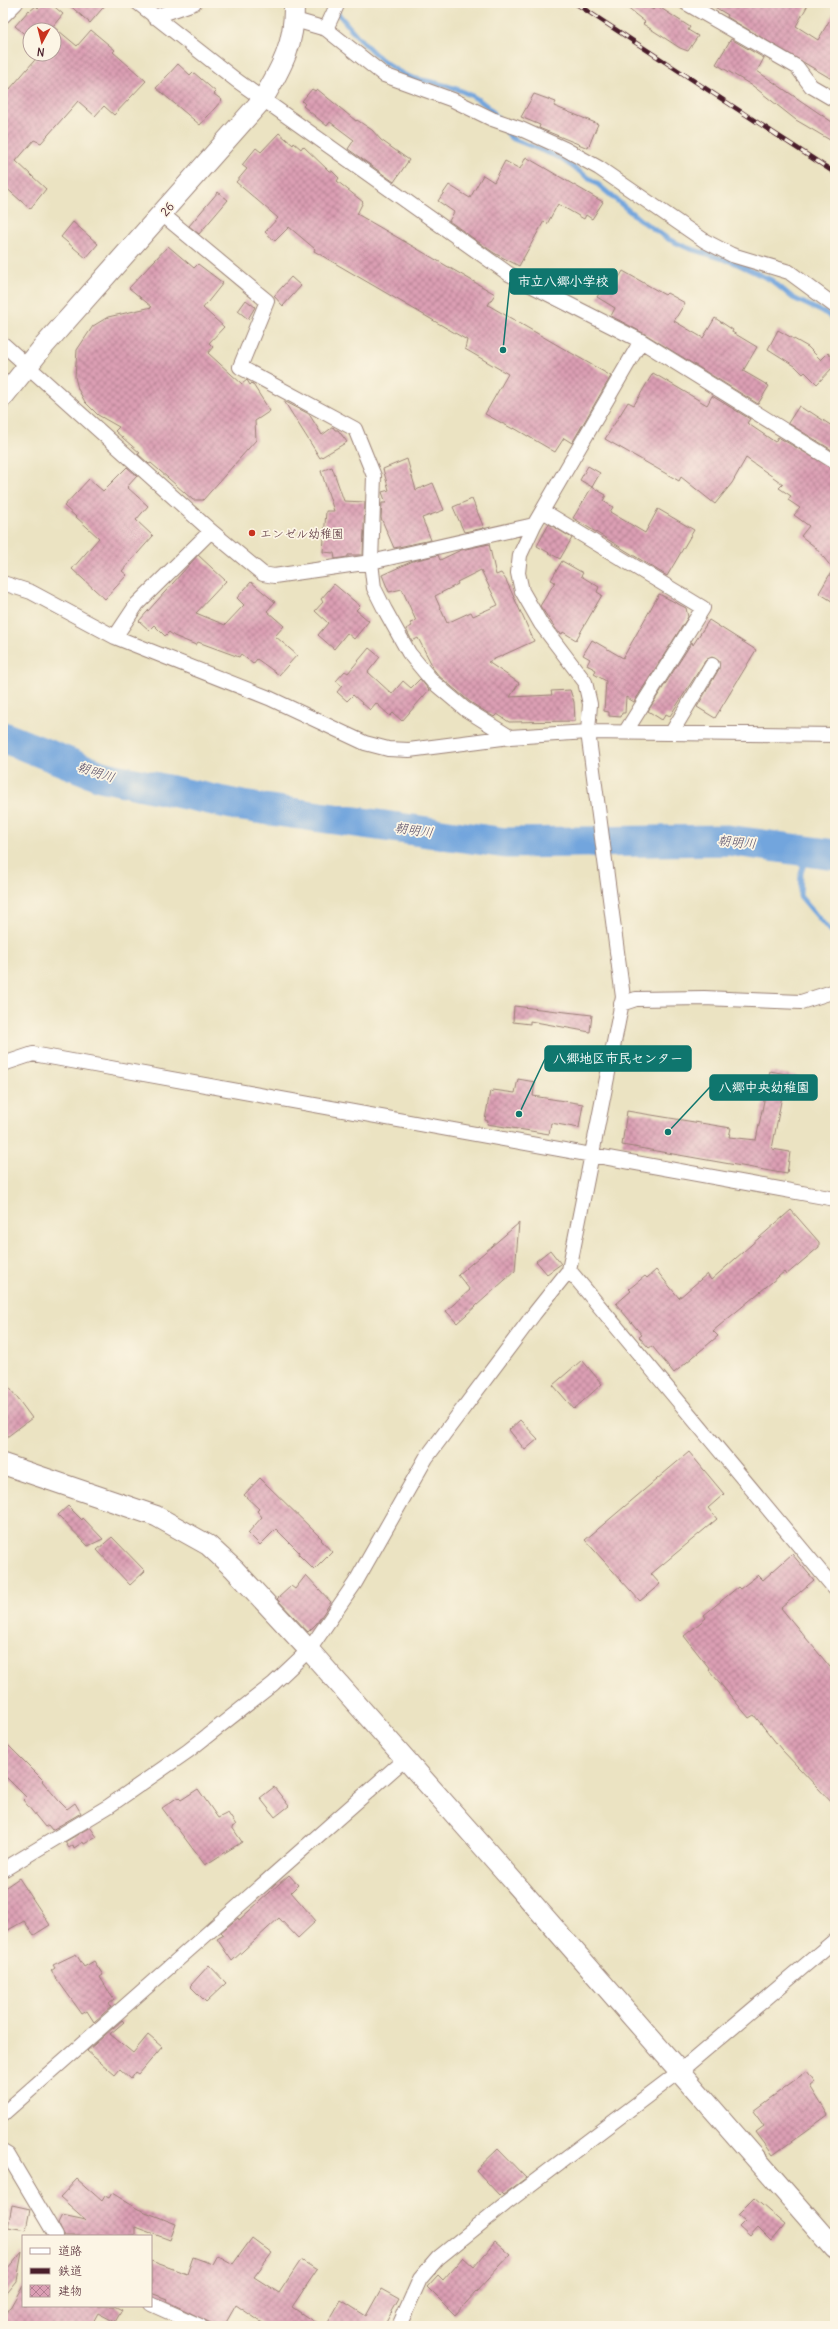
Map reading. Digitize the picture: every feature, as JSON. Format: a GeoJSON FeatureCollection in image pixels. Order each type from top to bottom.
{"type":"FeatureCollection","features":[{"type":"Feature","properties":{"kind":"street"},"geometry":{"type":"LineString","coordinates":[[3,16],[16,3]]}},
{"type":"Feature","properties":{"kind":"street"},"geometry":{"type":"LineString","coordinates":[[138,3],[154,17],[264,99],[509,274],[641,341],[835,462]]}},
{"type":"Feature","properties":{"kind":"street"},"geometry":{"type":"LineString","coordinates":[[154,17],[194,3]]}},
{"type":"Feature","properties":{"kind":"street"},"geometry":{"type":"LineString","coordinates":[[329,24],[338,3]]}},
{"type":"Feature","properties":{"kind":"street"},"geometry":{"type":"LineString","coordinates":[[686,3],[797,67],[811,86],[835,100]]}},
{"type":"Feature","properties":{"kind":"street"},"geometry":{"type":"LineString","coordinates":[[294,11],[329,24],[384,76],[453,100],[579,156],[705,241],[732,255],[789,272],[835,306]]}},
{"type":"Feature","properties":{"kind":"street","name":"26"},"geometry":{"type":"LineString","coordinates":[[3,397],[28,366],[264,99],[284,65],[292,43],[294,11]]}},
{"type":"Feature","properties":{"kind":"street"},"geometry":{"type":"LineString","coordinates":[[162,214],[267,301],[240,367],[355,429],[374,476],[371,562],[374,588],[409,653],[433,682],[465,709],[510,737]]}},
{"type":"Feature","properties":{"kind":"street"},"geometry":{"type":"LineString","coordinates":[[3,1870],[109,1806],[188,1751],[273,1684],[309,1650],[355,1583],[426,1458],[534,1314],[569,1270],[622,1000],[597,790],[588,732],[590,704],[585,682],[541,624],[522,591],[518,573],[520,556],[534,525],[641,341]]}},
{"type":"Feature","properties":{"kind":"street"},"geometry":{"type":"LineString","coordinates":[[3,344],[211,531],[263,574],[274,576],[371,562],[534,525]]}},
{"type":"Feature","properties":{"kind":"street"},"geometry":{"type":"LineString","coordinates":[[543,511],[703,608],[626,731]]}},
{"type":"Feature","properties":{"kind":"street"},"geometry":{"type":"LineString","coordinates":[[115,637],[137,604],[211,531]]}},
{"type":"Feature","properties":{"kind":"street"},"geometry":{"type":"LineString","coordinates":[[3,583],[31,592],[115,637],[269,698],[365,743],[388,749],[409,750],[510,737],[588,732],[626,731],[835,735]]}},
{"type":"Feature","properties":{"kind":"street"},"geometry":{"type":"LineString","coordinates":[[672,732],[712,665]]}},
{"type":"Feature","properties":{"kind":"street"},"geometry":{"type":"LineString","coordinates":[[622,1000],[704,998],[802,1002],[828,993]]}},
{"type":"Feature","properties":{"kind":"street"},"geometry":{"type":"LineString","coordinates":[[3,1064],[33,1054],[835,1199]]}},
{"type":"Feature","properties":{"kind":"street"},"geometry":{"type":"LineString","coordinates":[[569,1270],[835,1589]]}},
{"type":"Feature","properties":{"kind":"street"},"geometry":{"type":"LineString","coordinates":[[3,1464],[156,1516],[208,1545],[234,1569],[309,1650],[835,2250]]}},
{"type":"Feature","properties":{"kind":"street"},"geometry":{"type":"LineString","coordinates":[[3,2114],[405,1760]]}},
{"type":"Feature","properties":{"kind":"street"},"geometry":{"type":"LineString","coordinates":[[399,2326],[420,2279],[438,2258],[505,2204],[679,2072],[835,1940]]}},
{"type":"Feature","properties":{"kind":"street"},"geometry":{"type":"LineString","coordinates":[[3,2152],[8,2155],[55,2235]]}},
{"type":"Feature","properties":{"kind":"street"},"geometry":{"type":"LineString","coordinates":[[152,2304],[200,2326]]}},
{"type":"Feature","properties":{"kind":"building"},"geometry":{"type":"Polygon","coordinates":[[[42,3],[50,3],[63,14],[56,22],[22,22],[22,32],[15,26],[29,10],[30,11],[36,6],[38,8],[42,3]]]}},
{"type":"Feature","properties":{"kind":"building"},"geometry":{"type":"Polygon","coordinates":[[[67,3],[107,3],[90,23],[67,3]]]}},
{"type":"Feature","properties":{"kind":"building"},"geometry":{"type":"Polygon","coordinates":[[[621,3],[644,3],[653,10],[656,5],[690,27],[688,30],[698,36],[688,51],[680,48],[643,24],[645,22],[621,3]]]}},
{"type":"Feature","properties":{"kind":"building"},"geometry":{"type":"Polygon","coordinates":[[[708,3],[809,3],[796,26],[818,40],[835,11],[835,81],[727,17],[728,15],[708,3]]]}},
{"type":"Feature","properties":{"kind":"building"},"geometry":{"type":"Polygon","coordinates":[[[91,30],[115,50],[113,52],[146,81],[114,115],[104,106],[95,116],[78,101],[41,143],[34,140],[16,161],[46,189],[30,209],[3,185],[3,97],[33,62],[62,62],[62,34],[77,46],[91,30]]]}},
{"type":"Feature","properties":{"kind":"building"},"geometry":{"type":"Polygon","coordinates":[[[731,39],[764,58],[757,71],[835,124],[835,143],[796,120],[753,86],[716,64],[731,39]]]}},
{"type":"Feature","properties":{"kind":"building"},"geometry":{"type":"Polygon","coordinates":[[[178,64],[190,75],[193,72],[216,92],[214,94],[222,100],[200,125],[156,88],[178,64]]]}},
{"type":"Feature","properties":{"kind":"building"},"geometry":{"type":"Polygon","coordinates":[[[312,89],[315,91],[317,89],[356,121],[357,120],[372,130],[381,140],[409,160],[394,182],[348,149],[354,140],[330,122],[327,126],[303,106],[305,104],[302,101],[312,89]]]}},
{"type":"Feature","properties":{"kind":"building"},"geometry":{"type":"Polygon","coordinates":[[[534,94],[556,102],[554,106],[598,124],[588,148],[539,128],[540,125],[521,117],[534,94]]]}},
{"type":"Feature","properties":{"kind":"building"},"geometry":{"type":"Polygon","coordinates":[[[279,133],[293,145],[294,143],[301,149],[303,146],[329,171],[332,171],[339,178],[337,181],[363,202],[357,214],[495,294],[488,305],[611,376],[572,443],[564,438],[555,452],[514,428],[513,429],[485,414],[508,374],[465,349],[467,340],[314,251],[315,249],[289,227],[275,241],[265,232],[278,218],[236,182],[247,169],[242,165],[256,148],[261,152],[279,133]]]}},
{"type":"Feature","properties":{"kind":"building"},"geometry":{"type":"Polygon","coordinates":[[[526,157],[603,202],[592,219],[586,215],[584,219],[558,204],[547,224],[544,221],[519,266],[494,253],[449,221],[454,212],[438,201],[449,185],[470,198],[483,175],[494,182],[505,161],[520,169],[526,157]]]}},
{"type":"Feature","properties":{"kind":"building"},"geometry":{"type":"Polygon","coordinates":[[[218,192],[228,200],[199,234],[189,226],[218,192]]]}},
{"type":"Feature","properties":{"kind":"building"},"geometry":{"type":"Polygon","coordinates":[[[73,222],[98,244],[86,258],[61,237],[73,222]]]}},
{"type":"Feature","properties":{"kind":"building"},"geometry":{"type":"Polygon","coordinates":[[[168,246],[194,268],[198,264],[223,283],[203,308],[224,327],[209,343],[213,347],[208,353],[242,384],[247,380],[250,385],[252,383],[270,411],[255,421],[256,440],[203,500],[193,500],[151,463],[149,464],[138,454],[140,453],[115,431],[119,427],[98,415],[85,402],[78,389],[75,377],[77,350],[93,326],[108,317],[152,307],[129,288],[168,246]]]}},
{"type":"Feature","properties":{"kind":"building"},"geometry":{"type":"Polygon","coordinates":[[[623,271],[665,295],[667,293],[685,303],[674,321],[703,338],[715,318],[733,330],[732,332],[757,347],[743,371],[769,386],[758,404],[645,334],[611,316],[615,308],[597,297],[605,284],[613,288],[623,271]]]}},
{"type":"Feature","properties":{"kind":"building"},"geometry":{"type":"Polygon","coordinates":[[[291,277],[301,286],[283,306],[274,296],[291,277]]]}},
{"type":"Feature","properties":{"kind":"building"},"geometry":{"type":"Polygon","coordinates":[[[246,300],[255,307],[248,319],[238,311],[246,300]]]}},
{"type":"Feature","properties":{"kind":"building"},"geometry":{"type":"Polygon","coordinates":[[[778,330],[808,347],[821,360],[828,353],[835,359],[835,365],[817,384],[805,372],[803,374],[795,366],[768,349],[778,330]]]}},
{"type":"Feature","properties":{"kind":"building"},"geometry":{"type":"Polygon","coordinates":[[[653,373],[707,405],[712,396],[750,419],[747,423],[775,442],[778,437],[835,470],[835,603],[819,593],[833,569],[815,547],[801,536],[809,526],[794,515],[800,508],[788,500],[791,496],[779,488],[783,484],[746,458],[732,483],[715,504],[681,477],[679,481],[605,439],[628,402],[634,405],[653,373]]]}},
{"type":"Feature","properties":{"kind":"building"},"geometry":{"type":"Polygon","coordinates":[[[284,401],[309,414],[322,435],[333,427],[335,430],[338,430],[347,442],[320,458],[284,401]]]}},
{"type":"Feature","properties":{"kind":"building"},"geometry":{"type":"Polygon","coordinates":[[[799,406],[835,428],[835,452],[788,423],[799,406]]]}},
{"type":"Feature","properties":{"kind":"building"},"geometry":{"type":"Polygon","coordinates":[[[407,459],[416,490],[433,483],[444,510],[422,518],[431,540],[394,548],[381,518],[382,503],[386,503],[382,492],[389,490],[383,469],[407,459]]]}},
{"type":"Feature","properties":{"kind":"building"},"geometry":{"type":"Polygon","coordinates":[[[588,466],[600,473],[592,487],[580,480],[588,466]]]}},
{"type":"Feature","properties":{"kind":"building"},"geometry":{"type":"Polygon","coordinates":[[[127,467],[137,476],[127,487],[148,506],[136,520],[153,536],[122,571],[127,575],[105,599],[72,569],[99,538],[64,506],[89,479],[103,491],[127,467]]]}},
{"type":"Feature","properties":{"kind":"building"},"geometry":{"type":"Polygon","coordinates":[[[332,467],[344,501],[365,502],[363,555],[348,555],[348,557],[335,559],[334,553],[323,552],[326,511],[334,511],[321,471],[332,467]]]}},
{"type":"Feature","properties":{"kind":"building"},"geometry":{"type":"Polygon","coordinates":[[[592,487],[606,495],[603,501],[613,507],[610,512],[645,533],[658,509],[694,530],[667,576],[573,518],[592,487]]]}},
{"type":"Feature","properties":{"kind":"building"},"geometry":{"type":"Polygon","coordinates":[[[472,499],[484,528],[464,532],[453,507],[472,499]]]}},
{"type":"Feature","properties":{"kind":"building"},"geometry":{"type":"Polygon","coordinates":[[[549,524],[572,538],[560,559],[537,546],[549,524]]]}},
{"type":"Feature","properties":{"kind":"building"},"geometry":{"type":"Polygon","coordinates":[[[489,544],[496,575],[501,573],[506,580],[534,641],[488,662],[519,683],[510,697],[552,695],[551,691],[570,690],[574,702],[575,721],[509,722],[497,714],[494,717],[470,702],[439,676],[431,666],[432,665],[418,638],[412,641],[406,629],[412,626],[410,623],[416,621],[402,589],[389,592],[382,575],[413,561],[438,555],[440,560],[461,550],[489,544]],[[481,570],[457,582],[458,584],[435,596],[447,623],[471,612],[473,616],[498,605],[481,570]]]}},
{"type":"Feature","properties":{"kind":"building"},"geometry":{"type":"Polygon","coordinates":[[[198,555],[226,581],[196,613],[225,625],[244,605],[237,598],[251,582],[275,602],[267,611],[284,626],[275,636],[297,655],[279,675],[257,659],[253,664],[241,654],[239,657],[198,642],[196,645],[174,636],[169,632],[165,636],[154,625],[149,630],[139,621],[198,555]]]}},
{"type":"Feature","properties":{"kind":"building"},"geometry":{"type":"Polygon","coordinates":[[[562,561],[583,573],[581,576],[599,587],[597,592],[602,595],[576,640],[563,632],[562,634],[558,632],[540,606],[555,582],[551,580],[562,561]]]}},
{"type":"Feature","properties":{"kind":"building"},"geometry":{"type":"Polygon","coordinates":[[[334,584],[360,606],[356,610],[369,621],[354,639],[347,633],[334,649],[318,635],[328,623],[315,611],[323,602],[321,599],[334,584]]]}},
{"type":"Feature","properties":{"kind":"building"},"geometry":{"type":"Polygon","coordinates":[[[659,594],[686,608],[688,617],[634,702],[626,697],[625,713],[622,713],[621,717],[609,716],[609,712],[604,711],[606,681],[594,674],[596,670],[587,665],[590,659],[583,655],[592,640],[623,658],[659,594]]]}},
{"type":"Feature","properties":{"kind":"building"},"geometry":{"type":"Polygon","coordinates":[[[709,620],[756,650],[715,718],[697,707],[719,669],[719,661],[712,657],[705,661],[670,716],[666,714],[662,720],[648,711],[692,642],[693,645],[709,620]]]}},
{"type":"Feature","properties":{"kind":"building"},"geometry":{"type":"Polygon","coordinates":[[[369,648],[380,657],[368,672],[392,694],[403,681],[411,688],[420,679],[429,690],[402,721],[393,713],[390,716],[376,703],[370,710],[353,695],[347,701],[337,692],[342,686],[336,681],[345,671],[348,673],[369,648]]]}},
{"type":"Feature","properties":{"kind":"building"},"geometry":{"type":"Polygon","coordinates":[[[514,1006],[592,1015],[590,1032],[530,1021],[530,1024],[513,1022],[514,1006]]]}},
{"type":"Feature","properties":{"kind":"building"},"geometry":{"type":"Polygon","coordinates":[[[770,1071],[802,1077],[795,1098],[782,1096],[772,1149],[790,1152],[787,1174],[622,1145],[627,1111],[731,1128],[729,1137],[756,1140],[770,1071]]]}},
{"type":"Feature","properties":{"kind":"building"},"geometry":{"type":"Polygon","coordinates":[[[518,1079],[535,1082],[533,1096],[583,1104],[579,1128],[551,1123],[549,1134],[487,1124],[488,1121],[485,1120],[490,1091],[493,1092],[493,1090],[515,1093],[518,1079]]]}},
{"type":"Feature","properties":{"kind":"building"},"geometry":{"type":"Polygon","coordinates":[[[791,1210],[819,1242],[819,1247],[786,1275],[784,1272],[713,1331],[718,1336],[674,1373],[652,1346],[649,1348],[639,1337],[642,1335],[616,1304],[631,1291],[629,1289],[645,1276],[647,1278],[656,1270],[679,1298],[707,1274],[711,1280],[791,1210]]]}},
{"type":"Feature","properties":{"kind":"building"},"geometry":{"type":"Polygon","coordinates":[[[519,1223],[515,1271],[457,1323],[446,1311],[470,1290],[458,1275],[519,1223]]]}},
{"type":"Feature","properties":{"kind":"building"},"geometry":{"type":"Polygon","coordinates":[[[550,1250],[561,1264],[547,1274],[536,1261],[550,1250]]]}},
{"type":"Feature","properties":{"kind":"building"},"geometry":{"type":"Polygon","coordinates":[[[582,1360],[602,1384],[574,1409],[553,1385],[582,1360]]]}},
{"type":"Feature","properties":{"kind":"building"},"geometry":{"type":"Polygon","coordinates":[[[3,1379],[32,1418],[3,1440],[3,1379]]]}},
{"type":"Feature","properties":{"kind":"building"},"geometry":{"type":"Polygon","coordinates":[[[520,1420],[538,1439],[525,1450],[509,1430],[520,1420]]]}},
{"type":"Feature","properties":{"kind":"building"},"geometry":{"type":"Polygon","coordinates":[[[689,1452],[724,1494],[708,1508],[717,1519],[651,1574],[660,1584],[640,1601],[585,1540],[689,1452]]]}},
{"type":"Feature","properties":{"kind":"building"},"geometry":{"type":"Polygon","coordinates":[[[260,1478],[322,1539],[321,1540],[332,1552],[314,1570],[298,1554],[299,1552],[276,1529],[260,1545],[248,1533],[262,1517],[257,1511],[259,1509],[244,1495],[260,1478]]]}},
{"type":"Feature","properties":{"kind":"building"},"geometry":{"type":"Polygon","coordinates":[[[68,1506],[82,1520],[83,1518],[103,1539],[88,1546],[58,1515],[68,1506]]]}},
{"type":"Feature","properties":{"kind":"building"},"geometry":{"type":"Polygon","coordinates":[[[112,1537],[145,1571],[130,1585],[97,1550],[112,1537]]]}},
{"type":"Feature","properties":{"kind":"building"},"geometry":{"type":"Polygon","coordinates":[[[792,1554],[814,1580],[781,1608],[835,1673],[835,1806],[781,1749],[754,1715],[749,1718],[709,1670],[710,1669],[684,1636],[706,1618],[704,1615],[738,1587],[740,1589],[758,1575],[763,1580],[792,1554]]]}},
{"type":"Feature","properties":{"kind":"building"},"geometry":{"type":"Polygon","coordinates":[[[306,1575],[331,1602],[317,1623],[308,1632],[277,1599],[291,1586],[295,1589],[306,1575]]]}},
{"type":"Feature","properties":{"kind":"building"},"geometry":{"type":"Polygon","coordinates":[[[3,1740],[43,1780],[42,1781],[67,1809],[75,1803],[81,1813],[52,1830],[48,1825],[45,1827],[23,1800],[26,1797],[3,1774],[3,1740]]]}},
{"type":"Feature","properties":{"kind":"building"},"geometry":{"type":"Polygon","coordinates":[[[274,1787],[289,1806],[275,1817],[260,1798],[274,1787]]]}},
{"type":"Feature","properties":{"kind":"building"},"geometry":{"type":"Polygon","coordinates":[[[198,1789],[218,1818],[228,1813],[236,1825],[232,1827],[242,1842],[205,1865],[162,1808],[178,1797],[181,1800],[198,1789]]]}},
{"type":"Feature","properties":{"kind":"building"},"geometry":{"type":"Polygon","coordinates":[[[90,1827],[97,1837],[84,1844],[83,1842],[74,1848],[73,1845],[69,1848],[65,1842],[90,1827]]]}},
{"type":"Feature","properties":{"kind":"building"},"geometry":{"type":"Polygon","coordinates":[[[289,1875],[298,1885],[291,1892],[316,1921],[298,1938],[279,1918],[232,1961],[217,1939],[224,1935],[221,1932],[238,1918],[239,1920],[289,1875]]]}},
{"type":"Feature","properties":{"kind":"building"},"geometry":{"type":"Polygon","coordinates":[[[19,1878],[50,1925],[34,1935],[24,1921],[3,1933],[3,1889],[19,1878]]]}},
{"type":"Feature","properties":{"kind":"building"},"geometry":{"type":"Polygon","coordinates":[[[76,1954],[84,1967],[94,1961],[103,1975],[100,1977],[114,2000],[109,2004],[111,2007],[94,2022],[87,2011],[82,2014],[51,1971],[55,1968],[53,1965],[76,1954]]]}},
{"type":"Feature","properties":{"kind":"building"},"geometry":{"type":"Polygon","coordinates":[[[209,1965],[226,1983],[206,2002],[190,1986],[209,1965]]]}},
{"type":"Feature","properties":{"kind":"building"},"geometry":{"type":"Polygon","coordinates":[[[122,2020],[124,2022],[110,2034],[133,2053],[148,2035],[162,2047],[139,2074],[136,2072],[131,2079],[120,2069],[115,2075],[87,2051],[122,2020]]]}},
{"type":"Feature","properties":{"kind":"building"},"geometry":{"type":"Polygon","coordinates":[[[807,2071],[815,2082],[810,2086],[828,2115],[773,2155],[756,2132],[764,2126],[753,2111],[807,2071]]]}},
{"type":"Feature","properties":{"kind":"building"},"geometry":{"type":"Polygon","coordinates":[[[498,2149],[526,2178],[503,2195],[501,2193],[499,2195],[476,2170],[498,2149]]]}},
{"type":"Feature","properties":{"kind":"building"},"geometry":{"type":"Polygon","coordinates":[[[77,2179],[102,2201],[105,2196],[109,2198],[112,2193],[138,2209],[176,2224],[170,2240],[135,2227],[135,2235],[64,2235],[58,2223],[62,2215],[86,2220],[60,2197],[77,2179]]]}},
{"type":"Feature","properties":{"kind":"building"},"geometry":{"type":"Polygon","coordinates":[[[754,2198],[785,2225],[772,2241],[758,2227],[750,2236],[739,2226],[745,2220],[738,2214],[754,2198]]]}},
{"type":"Feature","properties":{"kind":"building"},"geometry":{"type":"Polygon","coordinates":[[[12,2205],[30,2209],[26,2230],[8,2227],[12,2205]]]}},
{"type":"Feature","properties":{"kind":"building"},"geometry":{"type":"Polygon","coordinates":[[[252,2238],[272,2253],[254,2277],[279,2293],[301,2260],[317,2270],[292,2307],[320,2326],[267,2326],[236,2305],[224,2326],[217,2326],[166,2301],[167,2299],[152,2293],[152,2261],[187,2274],[193,2257],[212,2264],[217,2255],[233,2264],[252,2238]]]}},
{"type":"Feature","properties":{"kind":"building"},"geometry":{"type":"Polygon","coordinates":[[[495,2242],[510,2255],[455,2315],[427,2287],[438,2275],[443,2280],[463,2257],[474,2267],[495,2242]]]}},
{"type":"Feature","properties":{"kind":"building"},"geometry":{"type":"Polygon","coordinates":[[[22,2252],[17,2281],[3,2298],[3,2275],[22,2252]]]}},
{"type":"Feature","properties":{"kind":"building"},"geometry":{"type":"Polygon","coordinates":[[[22,2287],[22,2307],[116,2307],[122,2310],[115,2322],[98,2313],[91,2326],[3,2326],[3,2320],[22,2287]]]}},
{"type":"Feature","properties":{"kind":"building"},"geometry":{"type":"Polygon","coordinates":[[[381,2289],[399,2299],[384,2326],[326,2326],[341,2300],[366,2316],[381,2289]]]}},
{"type":"Feature","properties":{"kind":"waterway"},"geometry":{"type":"LineString","coordinates":[[330,3],[364,43],[394,69],[411,78],[441,84],[468,94],[485,104],[497,118]]}},
{"type":"Feature","properties":{"kind":"waterway"},"geometry":{"type":"LineString","coordinates":[[503,126],[511,138],[558,157],[595,182],[639,219],[668,239],[688,248],[733,262],[771,280],[793,298],[827,314],[835,322]]}},
{"type":"Feature","properties":{"kind":"waterway","name":"朝明川"},"geometry":{"type":"LineString","coordinates":[[3,737],[101,776],[242,806],[506,843],[727,840],[835,855]]}},
{"type":"Feature","properties":{"kind":"waterway"},"geometry":{"type":"LineString","coordinates":[[808,851],[801,873],[800,896],[835,937]]}},
{"type":"Feature","properties":{"kind":"railway"},"geometry":{"type":"LineString","coordinates":[[575,3],[835,173]]}},
{"type":"Feature","properties":{"kind":"place","name":"市立八郷小学校"},"geometry":{"type":"Point","coordinates":[503,350]}},
{"type":"Feature","properties":{"kind":"place","name":"エンゼル幼稚園"},"geometry":{"type":"Point","coordinates":[252,533]}},
{"type":"Feature","properties":{"kind":"place","name":"八郷地区市民センター"},"geometry":{"type":"Point","coordinates":[519,1114]}},
{"type":"Feature","properties":{"kind":"place","name":"八郷中央幼稚園"},"geometry":{"type":"Point","coordinates":[668,1132]}}]}
